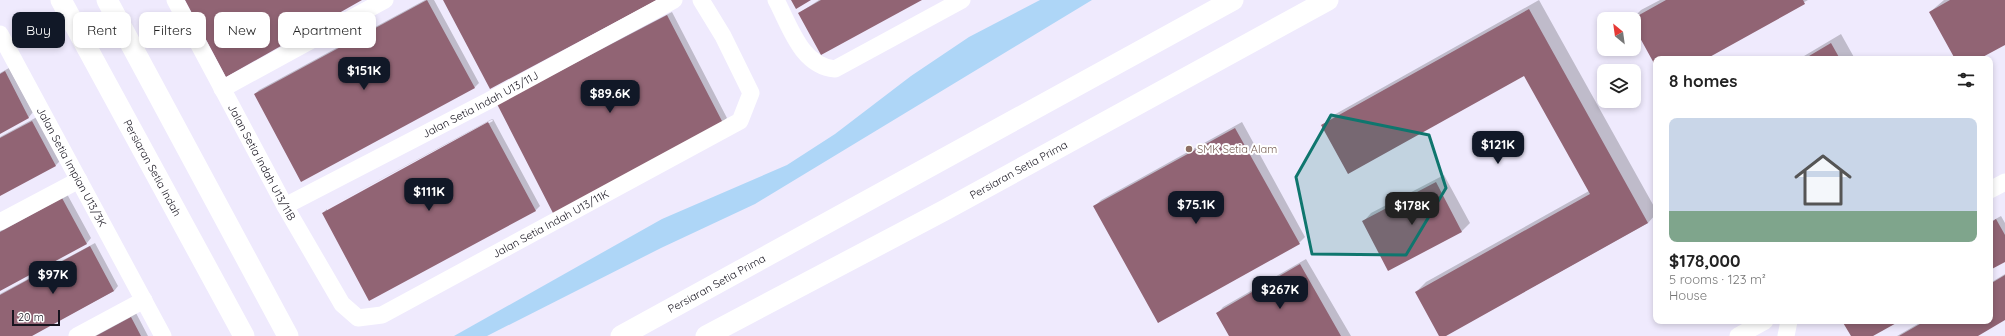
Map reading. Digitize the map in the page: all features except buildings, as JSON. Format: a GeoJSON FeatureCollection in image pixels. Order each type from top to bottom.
{"type":"FeatureCollection","features":[{"type":"Feature","properties":{"kind":"street","name":"Persiaran Setia Indah"},"geometry":{"type":"LineString","coordinates":[[61,0],[244,336]]}},
{"type":"Feature","properties":{"kind":"street"},"geometry":{"type":"LineString","coordinates":[[107,0],[288,336]]}},
{"type":"Feature","properties":{"kind":"street","name":"Jalan Setia Indah U13/11B"},"geometry":{"type":"LineString","coordinates":[[175,0],[285,206],[342,304],[358,318]]}},
{"type":"Feature","properties":{"kind":"street"},"geometry":{"type":"LineString","coordinates":[[222,89],[385,0]]}},
{"type":"Feature","properties":{"kind":"street","name":"Jalan Setia Indah U13/11J"},"geometry":{"type":"LineString","coordinates":[[285,206],[488,100],[674,0]]}},
{"type":"Feature","properties":{"kind":"street","name":"Jalan Setia Indah U13/11K"},"geometry":{"type":"LineString","coordinates":[[358,318],[382,315],[740,121],[751,93],[723,36],[701,0]]}},
{"type":"Feature","properties":{"kind":"street"},"geometry":{"type":"LineString","coordinates":[[776,0],[802,49],[812,61],[826,68],[835,69],[962,0]]}},
{"type":"Feature","properties":{"kind":"street","name":"Persiaran Setia Prima"},"geometry":{"type":"LineString","coordinates":[[621,336],[1233,0]]}},
{"type":"Feature","properties":{"kind":"street","name":"Persiaran Setia Prima"},"geometry":{"type":"LineString","coordinates":[[706,336],[938,214],[1328,0]]}},
{"type":"Feature","properties":{"kind":"street","name":"Jalan Setia Impian U13/3K"},"geometry":{"type":"LineString","coordinates":[[0,34],[6,59],[79,180],[163,336]]}},
{"type":"Feature","properties":{"kind":"street"},"geometry":{"type":"LineString","coordinates":[[0,222],[79,180]]}},
{"type":"Feature","properties":{"kind":"street"},"geometry":{"type":"LineString","coordinates":[[1993,188],[2005,182]]}},
{"type":"Feature","properties":{"kind":"street"},"geometry":{"type":"LineString","coordinates":[[77,336],[144,300]]}},
{"type":"Feature","properties":{"kind":"street"},"geometry":{"type":"LineString","coordinates":[[1738,336],[1760,324]]}},
{"type":"Feature","properties":{"kind":"street"},"geometry":{"type":"LineString","coordinates":[[1786,336],[1788,324]]}},
{"type":"Feature","properties":{"kind":"highlighted area"},"geometry":{"type":"Polygon","coordinates":[[[1331,115],[1429,135],[1446,188],[1406,255],[1312,254],[1296,177],[1331,115]]]}},
{"type":"Feature","properties":{"kind":"water"},"geometry":{"type":"Polygon","coordinates":[[[1040,0],[1092,0],[755,204],[661,248],[487,336],[454,336],[662,219],[787,165],[835,134],[911,76],[969,37],[1040,0]]]}},
{"type":"Feature","properties":{"kind":"place","name":"SMK Setia Alam"},"geometry":{"type":"Point","coordinates":[1189,149]}}]}
